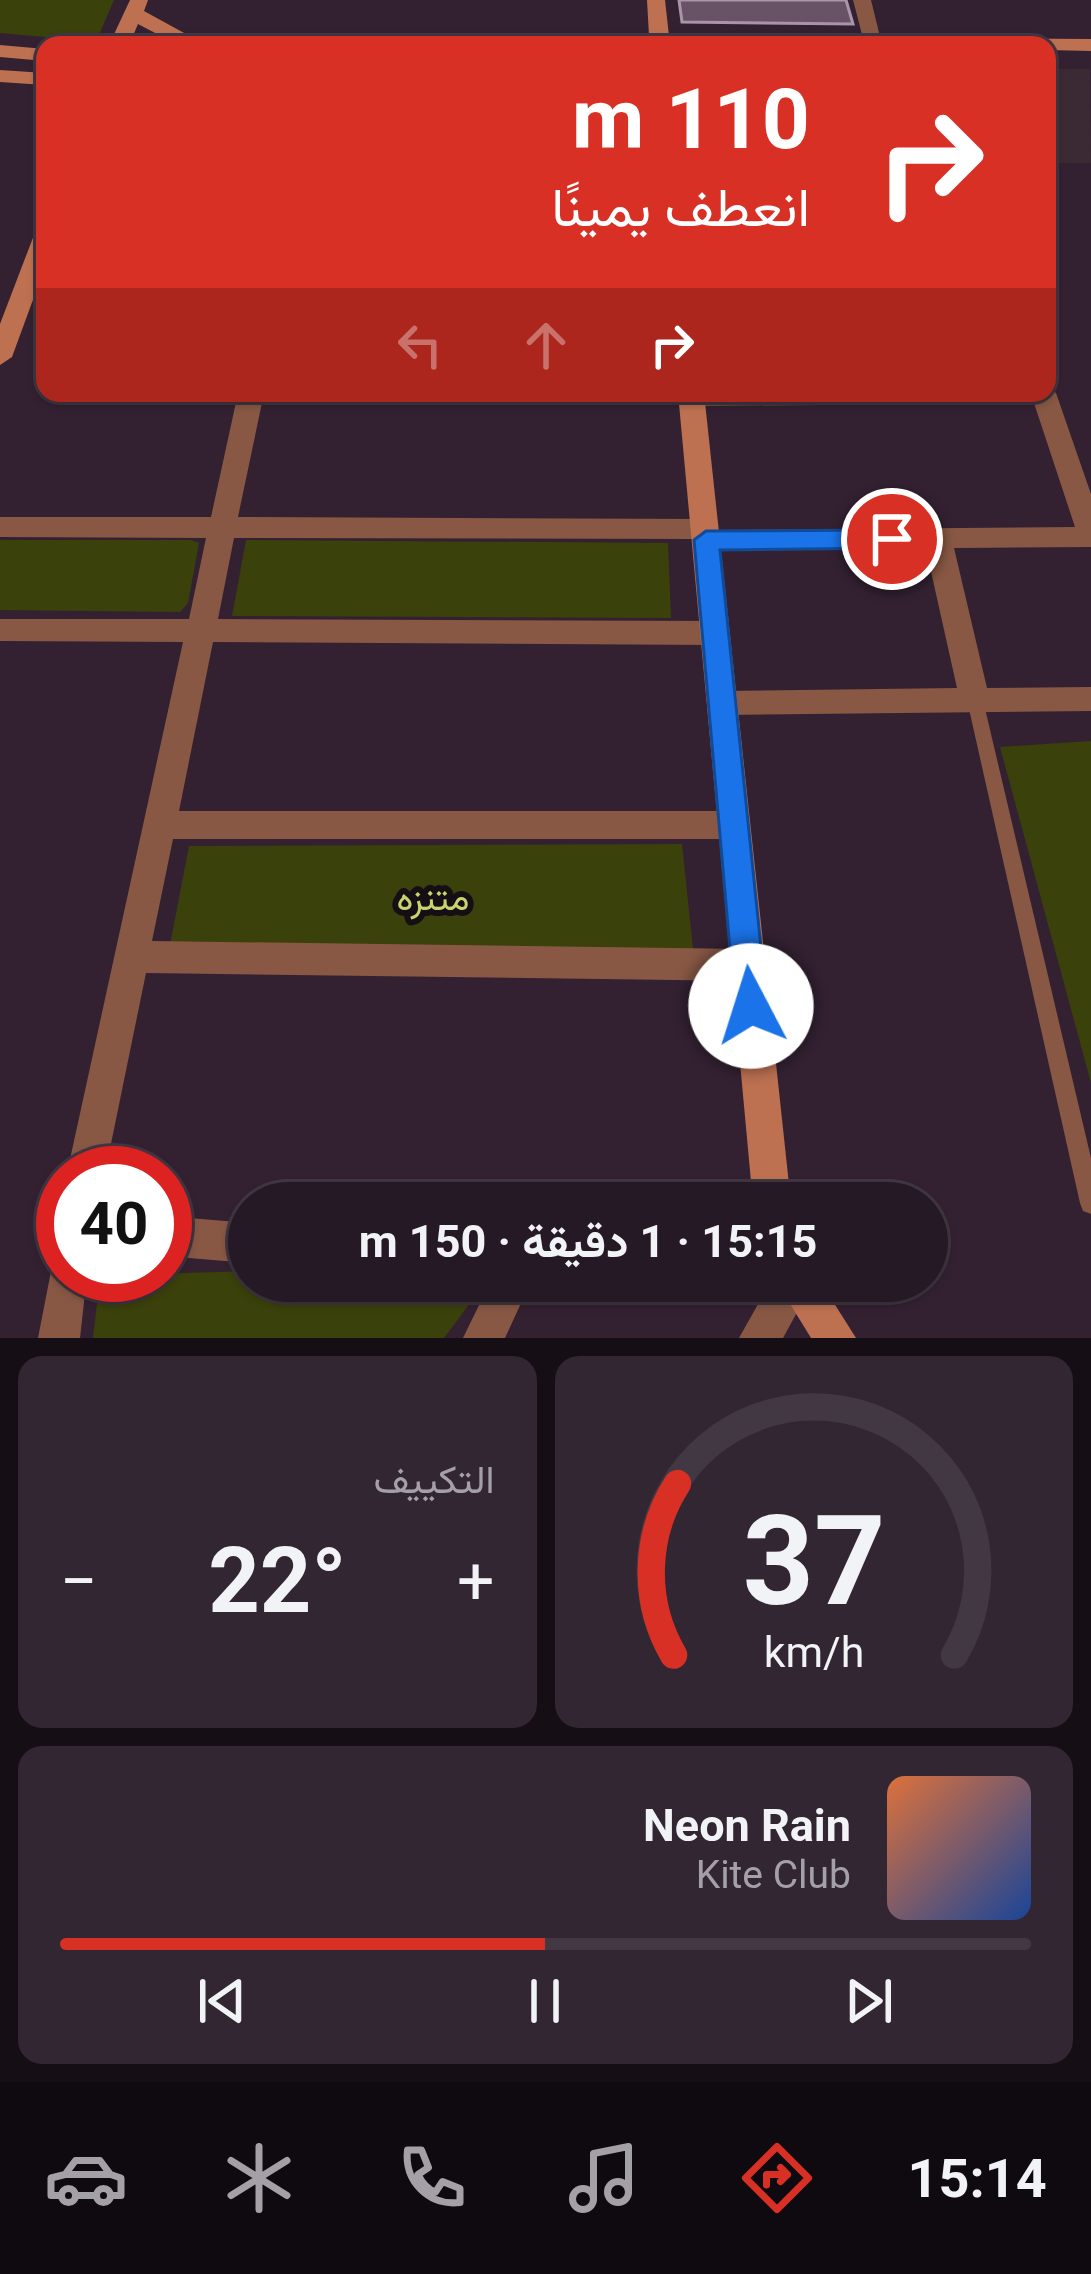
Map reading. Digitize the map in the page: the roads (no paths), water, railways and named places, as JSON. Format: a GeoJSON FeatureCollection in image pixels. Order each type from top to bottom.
{"type":"FeatureCollection","features":[{"type":"Feature","properties":{"kind":"street"},"geometry":{"type":"LineString","coordinates":[[656,0],[659,36]]}},
{"type":"Feature","properties":{"kind":"street"},"geometry":{"type":"LineString","coordinates":[[862,0],[872,36]]}},
{"type":"Feature","properties":{"kind":"street"},"geometry":{"type":"LineString","coordinates":[[123,36],[136,6],[153,27],[174,36]]}},
{"type":"Feature","properties":{"kind":"street"},"geometry":{"type":"LineString","coordinates":[[1056,45],[1091,45]]}},
{"type":"Feature","properties":{"kind":"street"},"geometry":{"type":"LineString","coordinates":[[0,51],[36,54]]}},
{"type":"Feature","properties":{"kind":"street"},"geometry":{"type":"LineString","coordinates":[[0,76],[36,78]]}},
{"type":"Feature","properties":{"kind":"street"},"geometry":{"type":"LineString","coordinates":[[0,357],[36,259]]}},
{"type":"Feature","properties":{"kind":"street"},"geometry":{"type":"LineString","coordinates":[[92,1146],[249,402]]}},
{"type":"Feature","properties":{"kind":"street"},"geometry":{"type":"LineString","coordinates":[[692,402],[770,1182]]}},
{"type":"Feature","properties":{"kind":"street"},"geometry":{"type":"LineString","coordinates":[[0,526],[1091,536],[1046,402]]}},
{"type":"Feature","properties":{"kind":"street"},"geometry":{"type":"LineString","coordinates":[[938,538],[976,700]]}},
{"type":"Feature","properties":{"kind":"street"},"geometry":{"type":"LineString","coordinates":[[0,630],[715,633]]}},
{"type":"Feature","properties":{"kind":"street"},"geometry":{"type":"LineString","coordinates":[[722,703],[1091,699]]}},
{"type":"Feature","properties":{"kind":"street"},"geometry":{"type":"LineString","coordinates":[[162,825],[734,825]]}},
{"type":"Feature","properties":{"kind":"street"},"geometry":{"type":"LineString","coordinates":[[133,957],[747,965]]}},
{"type":"Feature","properties":{"kind":"street"},"geometry":{"type":"LineString","coordinates":[[192,1238],[228,1241]]}},
{"type":"Feature","properties":{"kind":"street"},"geometry":{"type":"LineString","coordinates":[[59,1338],[64,1302]]}},
{"type":"Feature","properties":{"kind":"street"},"geometry":{"type":"LineString","coordinates":[[484,1338],[502,1302]]}},
{"type":"Feature","properties":{"kind":"street"},"geometry":{"type":"LineString","coordinates":[[760,1338],[782,1302]]}},
{"type":"Feature","properties":{"kind":"street"},"geometry":{"type":"LineString","coordinates":[[810,1302],[835,1338]]}},
{"type":"Feature","properties":{"kind":"lane"},"geometry":{"type":"LineString","coordinates":[[976,700],[1091,1203]]}},
{"type":"Feature","properties":{"kind":"park label","name":"متنزه"},"geometry":{"type":"Point","coordinates":[433,897]}}]}
